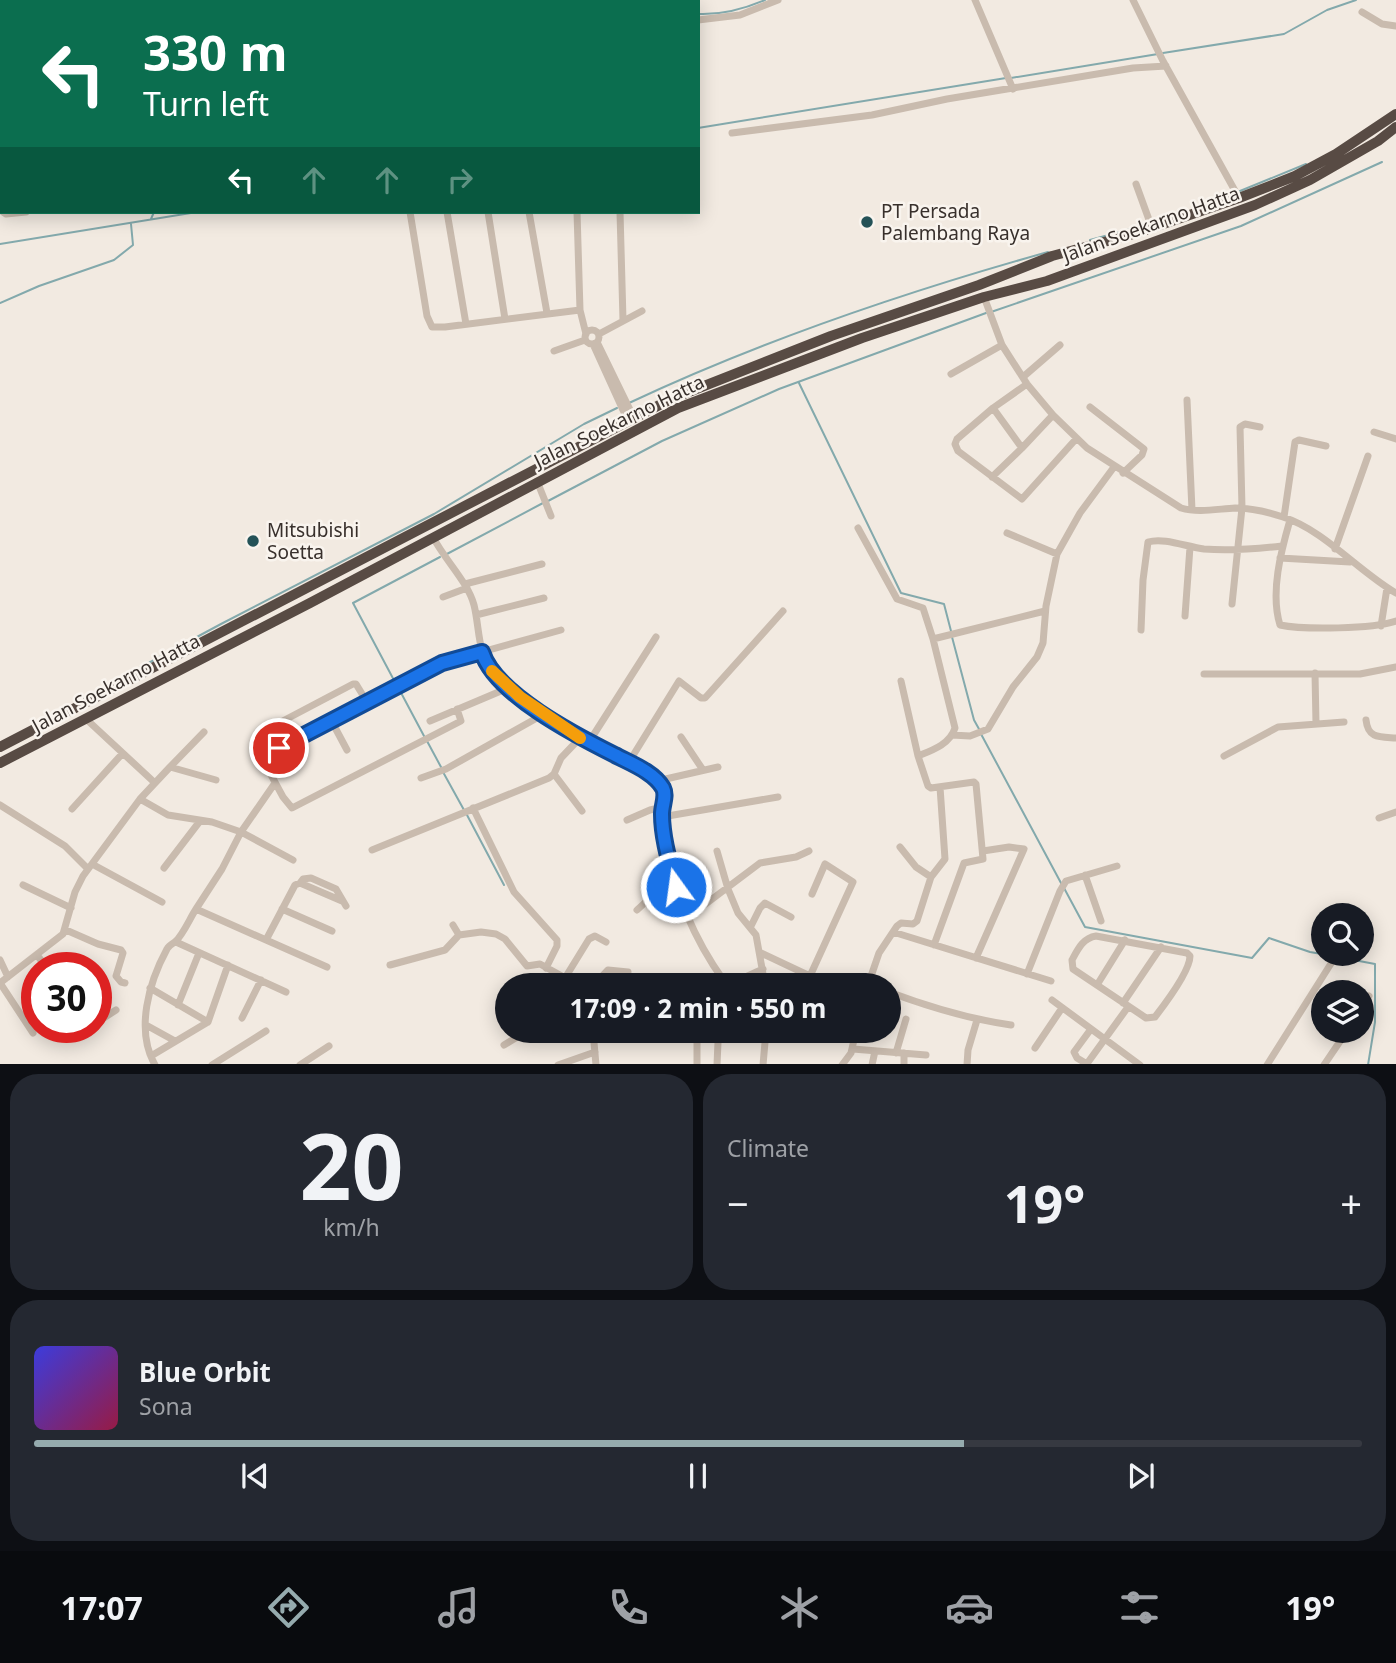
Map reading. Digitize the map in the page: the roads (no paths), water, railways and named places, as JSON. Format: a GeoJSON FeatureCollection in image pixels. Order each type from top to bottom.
{"type":"FeatureCollection","features":[{"type":"Feature","properties":{"kind":"highway","name":"Jalan Soekarno Hatta"},"geometry":{"type":"LineString","coordinates":[[0,747],[427,527],[629,416],[736,372],[1052,256],[1152,228],[1237,194],[1295,176],[1336,154],[1396,114]]}},
{"type":"Feature","properties":{"kind":"highway","name":"Jalan Soekarno Hatta"},"geometry":{"type":"LineString","coordinates":[[0,763],[678,408],[862,338],[1069,274],[1113,255],[1255,205],[1310,180],[1378,141],[1396,127]]}},
{"type":"Feature","properties":{"kind":"highway"},"geometry":{"type":"LineString","coordinates":[[736,372],[741,383]]}},
{"type":"Feature","properties":{"kind":"street"},"geometry":{"type":"LineString","coordinates":[[700,20],[740,15],[766,2],[778,0]]}},
{"type":"Feature","properties":{"kind":"street"},"geometry":{"type":"LineString","coordinates":[[975,0],[1012,87]]}},
{"type":"Feature","properties":{"kind":"street"},"geometry":{"type":"LineString","coordinates":[[1133,0],[1237,194]]}},
{"type":"Feature","properties":{"kind":"street"},"geometry":{"type":"LineString","coordinates":[[1363,12],[1382,24],[1396,26]]}},
{"type":"Feature","properties":{"kind":"street"},"geometry":{"type":"LineString","coordinates":[[732,133],[873,115],[1012,87],[1165,63]]}},
{"type":"Feature","properties":{"kind":"street"},"geometry":{"type":"LineString","coordinates":[[1136,184],[1152,228]]}},
{"type":"Feature","properties":{"kind":"street"},"geometry":{"type":"LineString","coordinates":[[410,214],[429,323],[438,328],[580,310]]}},
{"type":"Feature","properties":{"kind":"street"},"geometry":{"type":"LineString","coordinates":[[447,214],[466,324]]}},
{"type":"Feature","properties":{"kind":"street"},"geometry":{"type":"LineString","coordinates":[[488,214],[505,319]]}},
{"type":"Feature","properties":{"kind":"street"},"geometry":{"type":"LineString","coordinates":[[529,214],[547,313]]}},
{"type":"Feature","properties":{"kind":"street"},"geometry":{"type":"LineString","coordinates":[[577,214],[580,310],[629,416]]}},
{"type":"Feature","properties":{"kind":"street"},"geometry":{"type":"LineString","coordinates":[[620,214],[623,320]]}},
{"type":"Feature","properties":{"kind":"street"},"geometry":{"type":"LineString","coordinates":[[986,301],[1002,345],[1025,380],[1076,439],[1114,467],[1157,491],[1172,504],[1192,510],[1242,508],[1287,518],[1304,526],[1396,593]]}},
{"type":"Feature","properties":{"kind":"street"},"geometry":{"type":"LineString","coordinates":[[554,351],[592,339],[642,310]]}},
{"type":"Feature","properties":{"kind":"street"},"geometry":{"type":"LineString","coordinates":[[951,374],[1002,345]]}},
{"type":"Feature","properties":{"kind":"street"},"geometry":{"type":"LineString","coordinates":[[1060,345],[1025,380],[957,439],[955,444],[958,451],[1019,498],[1024,498],[1076,439]]}},
{"type":"Feature","properties":{"kind":"street"},"geometry":{"type":"LineString","coordinates":[[1187,400],[1192,510]]}},
{"type":"Feature","properties":{"kind":"street"},"geometry":{"type":"LineString","coordinates":[[1090,407],[1144,449],[1142,455],[1123,472]]}},
{"type":"Feature","properties":{"kind":"street"},"geometry":{"type":"LineString","coordinates":[[993,408],[1022,448]]}},
{"type":"Feature","properties":{"kind":"street"},"geometry":{"type":"LineString","coordinates":[[992,477],[1053,415]]}},
{"type":"Feature","properties":{"kind":"street"},"geometry":{"type":"LineString","coordinates":[[1231,604],[1242,508],[1240,427],[1244,424],[1260,427]]}},
{"type":"Feature","properties":{"kind":"street"},"geometry":{"type":"LineString","coordinates":[[1374,432],[1396,439]]}},
{"type":"Feature","properties":{"kind":"street"},"geometry":{"type":"LineString","coordinates":[[1326,446],[1299,440],[1295,442],[1280,558],[1277,603],[1280,625],[1381,626],[1396,621]]}},
{"type":"Feature","properties":{"kind":"street"},"geometry":{"type":"LineString","coordinates":[[1335,550],[1368,456]]}},
{"type":"Feature","properties":{"kind":"street"},"geometry":{"type":"LineString","coordinates":[[952,735],[960,737],[980,733],[994,721],[1013,687],[1041,650],[1045,611],[1058,554],[1080,513],[1114,467]]}},
{"type":"Feature","properties":{"kind":"street"},"geometry":{"type":"LineString","coordinates":[[537,481],[551,516]]}},
{"type":"Feature","properties":{"kind":"street"},"geometry":{"type":"LineString","coordinates":[[858,528],[897,599],[923,608],[933,639],[954,724],[952,735],[935,749],[918,756]]}},
{"type":"Feature","properties":{"kind":"street"},"geometry":{"type":"LineString","coordinates":[[1007,533],[1058,554]]}},
{"type":"Feature","properties":{"kind":"street"},"geometry":{"type":"LineString","coordinates":[[433,537],[446,561],[466,586],[476,615],[482,652],[494,674],[508,688],[544,714],[580,738],[629,762],[657,780],[664,790],[662,817],[673,877],[687,918],[719,973]]}},
{"type":"Feature","properties":{"kind":"street"},"geometry":{"type":"LineString","coordinates":[[1141,629],[1148,543],[1156,540],[1190,547],[1238,550],[1282,546]]}},
{"type":"Feature","properties":{"kind":"street"},"geometry":{"type":"LineString","coordinates":[[1185,616],[1190,547]]}},
{"type":"Feature","properties":{"kind":"street"},"geometry":{"type":"LineString","coordinates":[[1280,558],[1351,562]]}},
{"type":"Feature","properties":{"kind":"street"},"geometry":{"type":"LineString","coordinates":[[443,597],[466,586],[542,564]]}},
{"type":"Feature","properties":{"kind":"street"},"geometry":{"type":"LineString","coordinates":[[1381,626],[1387,588]]}},
{"type":"Feature","properties":{"kind":"street"},"geometry":{"type":"LineString","coordinates":[[476,615],[544,598]]}},
{"type":"Feature","properties":{"kind":"street"},"geometry":{"type":"LineString","coordinates":[[629,762],[679,681],[701,698],[705,698],[783,611]]}},
{"type":"Feature","properties":{"kind":"street"},"geometry":{"type":"LineString","coordinates":[[933,639],[1045,611]]}},
{"type":"Feature","properties":{"kind":"street"},"geometry":{"type":"LineString","coordinates":[[457,709],[461,722],[292,808],[265,765],[263,757],[442,663],[561,630]]}},
{"type":"Feature","properties":{"kind":"street"},"geometry":{"type":"LineString","coordinates":[[589,742],[656,637]]}},
{"type":"Feature","properties":{"kind":"street"},"geometry":{"type":"LineString","coordinates":[[1204,674],[1360,674],[1396,667]]}},
{"type":"Feature","properties":{"kind":"street"},"geometry":{"type":"LineString","coordinates":[[1315,673],[1316,724]]}},
{"type":"Feature","properties":{"kind":"street"},"geometry":{"type":"LineString","coordinates":[[901,681],[918,756],[928,786],[976,783],[983,860],[964,863],[934,945]]}},
{"type":"Feature","properties":{"kind":"street"},"geometry":{"type":"LineString","coordinates":[[286,745],[276,730],[279,723],[352,684],[356,684],[367,702]]}},
{"type":"Feature","properties":{"kind":"street"},"geometry":{"type":"LineString","coordinates":[[430,721],[508,688]]}},
{"type":"Feature","properties":{"kind":"street"},"geometry":{"type":"LineString","coordinates":[[421,778],[444,770],[544,714]]}},
{"type":"Feature","properties":{"kind":"street"},"geometry":{"type":"LineString","coordinates":[[85,718],[155,783]]}},
{"type":"Feature","properties":{"kind":"street"},"geometry":{"type":"LineString","coordinates":[[331,720],[347,750]]}},
{"type":"Feature","properties":{"kind":"street"},"geometry":{"type":"LineString","coordinates":[[1366,720],[1370,734],[1396,738]]}},
{"type":"Feature","properties":{"kind":"street"},"geometry":{"type":"LineString","coordinates":[[1224,756],[1273,729],[1344,722]]}},
{"type":"Feature","properties":{"kind":"street"},"geometry":{"type":"LineString","coordinates":[[41,952],[66,930],[75,892],[140,799],[204,732]]}},
{"type":"Feature","properties":{"kind":"street"},"geometry":{"type":"LineString","coordinates":[[681,737],[703,770]]}},
{"type":"Feature","properties":{"kind":"street"},"geometry":{"type":"LineString","coordinates":[[372,849],[539,783],[554,774],[561,758],[580,738]]}},
{"type":"Feature","properties":{"kind":"street"},"geometry":{"type":"LineString","coordinates":[[72,809],[122,754]]}},
{"type":"Feature","properties":{"kind":"street"},"geometry":{"type":"LineString","coordinates":[[170,767],[216,780]]}},
{"type":"Feature","properties":{"kind":"street"},"geometry":{"type":"LineString","coordinates":[[657,780],[718,767]]}},
{"type":"Feature","properties":{"kind":"street"},"geometry":{"type":"LineString","coordinates":[[554,774],[582,811]]}},
{"type":"Feature","properties":{"kind":"street"},"geometry":{"type":"LineString","coordinates":[[155,1064],[146,1043],[149,988],[167,948],[176,942],[222,869],[241,832],[275,783]]}},
{"type":"Feature","properties":{"kind":"street"},"geometry":{"type":"LineString","coordinates":[[873,973],[879,953],[895,929],[901,923],[913,924],[917,921],[932,877],[944,861],[940,787]]}},
{"type":"Feature","properties":{"kind":"street"},"geometry":{"type":"LineString","coordinates":[[662,817],[778,797]]}},
{"type":"Feature","properties":{"kind":"street"},"geometry":{"type":"LineString","coordinates":[[140,799],[168,816],[212,822],[241,832],[293,860]]}},
{"type":"Feature","properties":{"kind":"street"},"geometry":{"type":"LineString","coordinates":[[0,805],[65,846],[90,867],[162,902]]}},
{"type":"Feature","properties":{"kind":"street"},"geometry":{"type":"LineString","coordinates":[[627,820],[663,807]]}},
{"type":"Feature","properties":{"kind":"street"},"geometry":{"type":"LineString","coordinates":[[468,810],[514,892],[557,940],[547,968]]}},
{"type":"Feature","properties":{"kind":"street"},"geometry":{"type":"LineString","coordinates":[[1379,818],[1396,812]]}},
{"type":"Feature","properties":{"kind":"street"},"geometry":{"type":"LineString","coordinates":[[164,868],[200,821]]}},
{"type":"Feature","properties":{"kind":"street"},"geometry":{"type":"LineString","coordinates":[[900,847],[916,867],[932,877]]}},
{"type":"Feature","properties":{"kind":"street"},"geometry":{"type":"LineString","coordinates":[[976,958],[1024,849],[1009,847],[983,850]]}},
{"type":"Feature","properties":{"kind":"street"},"geometry":{"type":"LineString","coordinates":[[718,851],[728,889],[738,913],[751,926],[761,953],[764,973]]}},
{"type":"Feature","properties":{"kind":"street"},"geometry":{"type":"LineString","coordinates":[[687,918],[763,861],[796,857],[809,851]]}},
{"type":"Feature","properties":{"kind":"street"},"geometry":{"type":"LineString","coordinates":[[811,973],[853,881],[825,864],[812,894]]}},
{"type":"Feature","properties":{"kind":"street"},"geometry":{"type":"LineString","coordinates":[[1027,974],[1063,885],[1085,875],[1117,866]]}},
{"type":"Feature","properties":{"kind":"street"},"geometry":{"type":"LineString","coordinates":[[1085,875],[1101,921]]}},
{"type":"Feature","properties":{"kind":"street"},"geometry":{"type":"LineString","coordinates":[[637,910],[673,877]]}},
{"type":"Feature","properties":{"kind":"street"},"geometry":{"type":"LineString","coordinates":[[266,940],[291,889],[303,879],[311,878],[336,889],[344,904]]}},
{"type":"Feature","properties":{"kind":"street"},"geometry":{"type":"LineString","coordinates":[[23,885],[71,908]]}},
{"type":"Feature","properties":{"kind":"street"},"geometry":{"type":"LineString","coordinates":[[751,926],[764,904],[791,917]]}},
{"type":"Feature","properties":{"kind":"street"},"geometry":{"type":"LineString","coordinates":[[196,909],[327,967]]}},
{"type":"Feature","properties":{"kind":"street"},"geometry":{"type":"LineString","coordinates":[[282,909],[332,931]]}},
{"type":"Feature","properties":{"kind":"street"},"geometry":{"type":"LineString","coordinates":[[453,925],[459,935]]}},
{"type":"Feature","properties":{"kind":"street"},"geometry":{"type":"LineString","coordinates":[[895,929],[934,945],[1051,981]]}},
{"type":"Feature","properties":{"kind":"street"},"geometry":{"type":"LineString","coordinates":[[66,930],[98,944],[121,950],[123,953],[116,976],[125,983]]}},
{"type":"Feature","properties":{"kind":"street"},"geometry":{"type":"LineString","coordinates":[[390,965],[445,950],[459,935],[481,932],[500,936],[527,966],[538,964],[556,973]]}},
{"type":"Feature","properties":{"kind":"street"},"geometry":{"type":"LineString","coordinates":[[568,973],[589,939],[595,936],[606,942]]}},
{"type":"Feature","properties":{"kind":"street"},"geometry":{"type":"LineString","coordinates":[[1101,936],[1161,947],[1187,953],[1191,960],[1155,1017],[1148,1019],[1073,969],[1072,960],[1088,937],[1101,936]]}},
{"type":"Feature","properties":{"kind":"street"},"geometry":{"type":"LineString","coordinates":[[1097,985],[1125,940]]}},
{"type":"Feature","properties":{"kind":"street"},"geometry":{"type":"LineString","coordinates":[[176,942],[286,992]]}},
{"type":"Feature","properties":{"kind":"street"},"geometry":{"type":"LineString","coordinates":[[1091,1029],[1074,1052],[1077,1058],[1086,1064],[1105,1039],[1161,947]]}},
{"type":"Feature","properties":{"kind":"street"},"geometry":{"type":"LineString","coordinates":[[178,1005],[199,953]]}},
{"type":"Feature","properties":{"kind":"street"},"geometry":{"type":"LineString","coordinates":[[761,953],[804,973]]}},
{"type":"Feature","properties":{"kind":"street"},"geometry":{"type":"LineString","coordinates":[[0,960],[8,977]]}},
{"type":"Feature","properties":{"kind":"street"},"geometry":{"type":"LineString","coordinates":[[151,1056],[208,1022],[228,965]]}},
{"type":"Feature","properties":{"kind":"street"},"geometry":{"type":"LineString","coordinates":[[1269,1064],[1330,966]]}},
{"type":"Feature","properties":{"kind":"street"},"geometry":{"type":"LineString","coordinates":[[21,967],[0,983],[21,1015]]}},
{"type":"Feature","properties":{"kind":"street"},"geometry":{"type":"LineString","coordinates":[[754,973],[763,969]]}},
{"type":"Feature","properties":{"kind":"street"},"geometry":{"type":"LineString","coordinates":[[605,973],[608,970],[628,972]]}},
{"type":"Feature","properties":{"kind":"street"},"geometry":{"type":"LineString","coordinates":[[242,1018],[261,980]]}},
{"type":"Feature","properties":{"kind":"street"},"geometry":{"type":"LineString","coordinates":[[149,988],[208,1022]]}},
{"type":"Feature","properties":{"kind":"street"},"geometry":{"type":"LineString","coordinates":[[901,996],[977,1020],[1011,1025]]}},
{"type":"Feature","properties":{"kind":"street"},"geometry":{"type":"LineString","coordinates":[[1052,1000],[1139,1064]]}},
{"type":"Feature","properties":{"kind":"street"},"geometry":{"type":"LineString","coordinates":[[1035,1048],[1062,1008]]}},
{"type":"Feature","properties":{"kind":"street"},"geometry":{"type":"LineString","coordinates":[[112,1013],[116,1010]]}},
{"type":"Feature","properties":{"kind":"street"},"geometry":{"type":"LineString","coordinates":[[904,1064],[900,1053],[906,1019]]}},
{"type":"Feature","properties":{"kind":"street"},"geometry":{"type":"LineString","coordinates":[[967,1064],[968,1050],[977,1020]]}},
{"type":"Feature","properties":{"kind":"street"},"geometry":{"type":"LineString","coordinates":[[146,1025],[175,1041]]}},
{"type":"Feature","properties":{"kind":"street"},"geometry":{"type":"LineString","coordinates":[[214,1064],[266,1031]]}},
{"type":"Feature","properties":{"kind":"street"},"geometry":{"type":"LineString","coordinates":[[594,1043],[596,1064]]}},
{"type":"Feature","properties":{"kind":"street"},"geometry":{"type":"LineString","coordinates":[[697,1043],[697,1064]]}},
{"type":"Feature","properties":{"kind":"street"},"geometry":{"type":"LineString","coordinates":[[717,1064],[718,1043]]}},
{"type":"Feature","properties":{"kind":"street"},"geometry":{"type":"LineString","coordinates":[[763,1064],[765,1043]]}},
{"type":"Feature","properties":{"kind":"street"},"geometry":{"type":"LineString","coordinates":[[843,1064],[854,1043]]}},
{"type":"Feature","properties":{"kind":"street"},"geometry":{"type":"LineString","coordinates":[[1325,1064],[1339,1043]]}},
{"type":"Feature","properties":{"kind":"street"},"geometry":{"type":"LineString","coordinates":[[302,1064],[329,1046]]}},
{"type":"Feature","properties":{"kind":"street"},"geometry":{"type":"LineString","coordinates":[[853,1049],[926,1055]]}},
{"type":"Feature","properties":{"kind":"street"},"geometry":{"type":"LineString","coordinates":[[872,1064],[875,1051]]}},
{"type":"Feature","properties":{"kind":"street"},"geometry":{"type":"LineString","coordinates":[[561,1064],[595,1052]]}},
{"type":"Feature","properties":{"kind":"waterway"},"geometry":{"type":"LineString","coordinates":[[700,14],[732,11],[765,0]]}},
{"type":"Feature","properties":{"kind":"waterway"},"geometry":{"type":"LineString","coordinates":[[1163,53],[1284,34],[1327,10],[1356,0]]}},
{"type":"Feature","properties":{"kind":"waterway"},"geometry":{"type":"LineString","coordinates":[[1011,78],[1158,54]]}},
{"type":"Feature","properties":{"kind":"waterway"},"geometry":{"type":"LineString","coordinates":[[700,128],[1006,78]]}},
{"type":"Feature","properties":{"kind":"waterway"},"geometry":{"type":"LineString","coordinates":[[991,312],[1241,226],[1382,162]]}},
{"type":"Feature","properties":{"kind":"waterway"},"geometry":{"type":"LineString","coordinates":[[1240,191],[1306,164]]}},
{"type":"Feature","properties":{"kind":"waterway"},"geometry":{"type":"LineString","coordinates":[[1207,204],[1234,193]]}},
{"type":"Feature","properties":{"kind":"waterway"},"geometry":{"type":"LineString","coordinates":[[151,219],[153,214]]}},
{"type":"Feature","properties":{"kind":"waterway"},"geometry":{"type":"LineString","coordinates":[[0,244],[185,214]]}},
{"type":"Feature","properties":{"kind":"waterway"},"geometry":{"type":"LineString","coordinates":[[0,303],[39,286],[114,260],[133,245],[131,224]]}},
{"type":"Feature","properties":{"kind":"waterway"},"geometry":{"type":"LineString","coordinates":[[1090,240],[1142,226]]}},
{"type":"Feature","properties":{"kind":"waterway"},"geometry":{"type":"LineString","coordinates":[[629,403],[731,358],[835,319],[1048,252]]}},
{"type":"Feature","properties":{"kind":"waterway"},"geometry":{"type":"LineString","coordinates":[[548,501],[662,441],[779,389],[986,313]]}},
{"type":"Feature","properties":{"kind":"waterway"},"geometry":{"type":"LineString","coordinates":[[799,383],[901,593],[944,604],[951,631]]}},
{"type":"Feature","properties":{"kind":"waterway"},"geometry":{"type":"LineString","coordinates":[[78,701],[434,514],[584,424],[617,408]]}},
{"type":"Feature","properties":{"kind":"waterway"},"geometry":{"type":"LineString","coordinates":[[445,555],[543,503]]}},
{"type":"Feature","properties":{"kind":"waterway"},"geometry":{"type":"LineString","coordinates":[[396,684],[353,603],[440,557]]}},
{"type":"Feature","properties":{"kind":"waterway"},"geometry":{"type":"LineString","coordinates":[[952,637],[974,720],[979,729]]}},
{"type":"Feature","properties":{"kind":"waterway"},"geometry":{"type":"LineString","coordinates":[[399,689],[424,736]]}},
{"type":"Feature","properties":{"kind":"waterway"},"geometry":{"type":"LineString","coordinates":[[981,734],[1061,883]]}},
{"type":"Feature","properties":{"kind":"waterway"},"geometry":{"type":"LineString","coordinates":[[427,741],[441,767]]}},
{"type":"Feature","properties":{"kind":"waterway"},"geometry":{"type":"LineString","coordinates":[[443,772],[464,810]]}},
{"type":"Feature","properties":{"kind":"waterway"},"geometry":{"type":"LineString","coordinates":[[467,815],[504,885]]}},
{"type":"Feature","properties":{"kind":"waterway"},"geometry":{"type":"LineString","coordinates":[[1064,888],[1085,927],[1252,958],[1269,938],[1311,952]]}},
{"type":"Feature","properties":{"kind":"waterway"},"geometry":{"type":"LineString","coordinates":[[1368,1064],[1375,1022],[1374,964]]}},
{"type":"Feature","properties":{"kind":"place","name":"PT Persada Palembang Raya"},"geometry":{"type":"Point","coordinates":[867,222]}},
{"type":"Feature","properties":{"kind":"place","name":"Mitsubishi Soetta"},"geometry":{"type":"Point","coordinates":[253,541]}}]}
